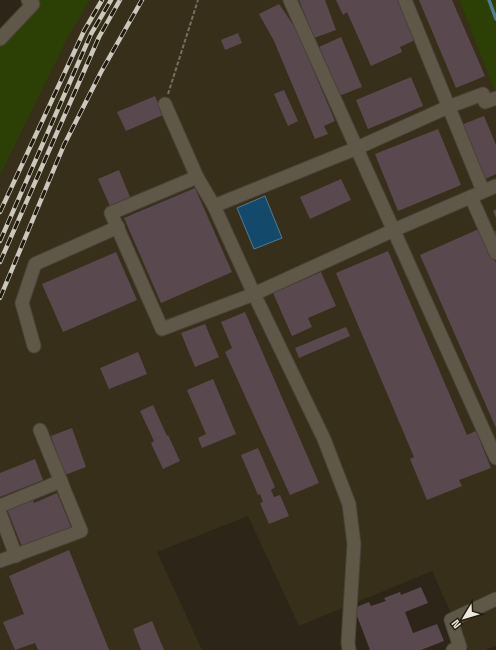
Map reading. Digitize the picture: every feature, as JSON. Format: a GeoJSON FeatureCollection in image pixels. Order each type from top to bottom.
{"type":"FeatureCollection","features":[{"type":"Feature","properties":{"kind":"street"},"geometry":{"type":"LineString","coordinates":[[290,0],[496,458]]}},
{"type":"Feature","properties":{"kind":"street"},"geometry":{"type":"LineString","coordinates":[[405,0],[483,191]]}},
{"type":"Feature","properties":{"kind":"street"},"geometry":{"type":"LineString","coordinates":[[0,39],[30,2]]}},
{"type":"Feature","properties":{"kind":"street"},"geometry":{"type":"LineString","coordinates":[[214,206],[357,148],[448,107],[483,94],[491,100]]}},
{"type":"Feature","properties":{"kind":"street"},"geometry":{"type":"LineString","coordinates":[[165,104],[197,177],[214,206],[254,294],[324,439],[349,504],[354,544],[348,643],[349,650]]}},
{"type":"Feature","properties":{"kind":"street"},"geometry":{"type":"LineString","coordinates":[[197,177],[111,213],[162,329],[254,294],[394,230],[496,186]]}},
{"type":"Feature","properties":{"kind":"street"},"geometry":{"type":"LineString","coordinates":[[471,197],[496,253]]}},
{"type":"Feature","properties":{"kind":"street"},"geometry":{"type":"LineString","coordinates":[[34,346],[22,303],[35,264],[118,228]]}},
{"type":"Feature","properties":{"kind":"street"},"geometry":{"type":"LineString","coordinates":[[0,561],[81,531],[40,430]]}},
{"type":"Feature","properties":{"kind":"street"},"geometry":{"type":"LineString","coordinates":[[0,506],[61,481]]}},
{"type":"Feature","properties":{"kind":"street"},"geometry":{"type":"LineString","coordinates":[[0,514],[16,556]]}},
{"type":"Feature","properties":{"kind":"street"},"geometry":{"type":"LineString","coordinates":[[453,650],[460,648],[451,620],[496,599]]}},
{"type":"Feature","properties":{"kind":"path"},"geometry":{"type":"LineString","coordinates":[[165,104],[198,0]]}},
{"type":"Feature","properties":{"kind":"shaded area"},"geometry":{"type":"Polygon","coordinates":[[[90,0],[459,0],[496,94],[496,646],[485,650],[468,650],[432,571],[299,626],[248,516],[157,552],[202,650],[0,650],[0,176],[69,35],[90,0]]]}},
{"type":"Feature","properties":{"kind":"green space"},"geometry":{"type":"Polygon","coordinates":[[[38,0],[90,0],[69,35],[0,176],[0,40],[38,0]]]}},
{"type":"Feature","properties":{"kind":"green space"},"geometry":{"type":"Polygon","coordinates":[[[459,0],[496,0],[496,94],[459,0]]]}},
{"type":"Feature","properties":{"kind":"water"},"geometry":{"type":"Polygon","coordinates":[[[265,196],[282,238],[254,249],[237,208],[265,196]]]}},
{"type":"Feature","properties":{"kind":"building"},"geometry":{"type":"Polygon","coordinates":[[[299,0],[325,0],[336,30],[314,38],[299,0]]]}},
{"type":"Feature","properties":{"kind":"building"},"geometry":{"type":"Polygon","coordinates":[[[336,0],[398,0],[415,40],[400,47],[402,52],[371,66],[347,12],[343,15],[336,0]]]}},
{"type":"Feature","properties":{"kind":"building"},"geometry":{"type":"Polygon","coordinates":[[[419,0],[452,0],[485,76],[456,88],[419,0]]]}},
{"type":"Feature","properties":{"kind":"building"},"geometry":{"type":"Polygon","coordinates":[[[279,4],[296,29],[335,121],[324,126],[328,134],[315,139],[274,41],[259,14],[279,4]]]}},
{"type":"Feature","properties":{"kind":"building"},"geometry":{"type":"Polygon","coordinates":[[[238,33],[242,43],[225,50],[221,40],[238,33]]]}},
{"type":"Feature","properties":{"kind":"building"},"geometry":{"type":"Polygon","coordinates":[[[341,37],[362,87],[339,96],[319,47],[341,37]]]}},
{"type":"Feature","properties":{"kind":"building"},"geometry":{"type":"Polygon","coordinates":[[[411,77],[423,106],[368,129],[356,100],[411,77]]]}},
{"type":"Feature","properties":{"kind":"building"},"geometry":{"type":"Polygon","coordinates":[[[284,90],[298,121],[288,126],[274,94],[284,90]]]}},
{"type":"Feature","properties":{"kind":"building"},"geometry":{"type":"Polygon","coordinates":[[[155,96],[163,115],[126,131],[117,112],[155,96]]]}},
{"type":"Feature","properties":{"kind":"building"},"geometry":{"type":"Polygon","coordinates":[[[484,116],[496,145],[496,174],[483,180],[461,125],[484,116]]]}},
{"type":"Feature","properties":{"kind":"building"},"geometry":{"type":"Polygon","coordinates":[[[438,129],[461,185],[398,211],[375,154],[438,129]]]}},
{"type":"Feature","properties":{"kind":"building"},"geometry":{"type":"Polygon","coordinates":[[[119,170],[130,197],[110,206],[98,179],[119,170]]]}},
{"type":"Feature","properties":{"kind":"building"},"geometry":{"type":"Polygon","coordinates":[[[341,179],[351,200],[310,219],[300,197],[341,179]]]}},
{"type":"Feature","properties":{"kind":"building"},"geometry":{"type":"Polygon","coordinates":[[[195,188],[232,272],[161,303],[124,218],[195,188]]]}},
{"type":"Feature","properties":{"kind":"building"},"geometry":{"type":"Polygon","coordinates":[[[496,209],[496,218],[493,211],[496,209]]]}},
{"type":"Feature","properties":{"kind":"building"},"geometry":{"type":"Polygon","coordinates":[[[481,228],[484,236],[496,231],[496,247],[490,250],[496,263],[496,428],[420,255],[481,228]]]}},
{"type":"Feature","properties":{"kind":"building"},"geometry":{"type":"Polygon","coordinates":[[[388,251],[467,435],[476,431],[491,468],[459,480],[462,486],[427,500],[410,459],[414,457],[336,273],[388,251]]]}},
{"type":"Feature","properties":{"kind":"building"},"geometry":{"type":"Polygon","coordinates":[[[116,252],[137,300],[63,332],[42,284],[116,252]]]}},
{"type":"Feature","properties":{"kind":"building"},"geometry":{"type":"Polygon","coordinates":[[[321,272],[336,306],[308,318],[312,327],[292,336],[273,293],[321,272]]]}},
{"type":"Feature","properties":{"kind":"building"},"geometry":{"type":"Polygon","coordinates":[[[245,312],[319,483],[290,495],[225,352],[232,348],[221,322],[245,312]]]}},
{"type":"Feature","properties":{"kind":"building"},"geometry":{"type":"Polygon","coordinates":[[[205,324],[219,357],[195,367],[181,333],[205,324]]]}},
{"type":"Feature","properties":{"kind":"building"},"geometry":{"type":"Polygon","coordinates":[[[346,327],[350,336],[299,358],[295,348],[346,327]]]}},
{"type":"Feature","properties":{"kind":"building"},"geometry":{"type":"Polygon","coordinates":[[[138,352],[147,374],[109,389],[100,368],[138,352]]]}},
{"type":"Feature","properties":{"kind":"building"},"geometry":{"type":"Polygon","coordinates":[[[213,379],[236,434],[202,448],[198,438],[206,434],[187,390],[213,379]]]}},
{"type":"Feature","properties":{"kind":"building"},"geometry":{"type":"Polygon","coordinates":[[[153,405],[180,461],[163,469],[151,443],[154,441],[140,411],[153,405]]]}},
{"type":"Feature","properties":{"kind":"building"},"geometry":{"type":"Polygon","coordinates":[[[72,428],[86,467],[65,475],[51,436],[72,428]]]}},
{"type":"Feature","properties":{"kind":"building"},"geometry":{"type":"Polygon","coordinates":[[[258,448],[275,487],[271,490],[274,497],[280,495],[289,516],[269,524],[260,503],[263,502],[260,494],[258,495],[241,455],[258,448]]]}},
{"type":"Feature","properties":{"kind":"building"},"geometry":{"type":"Polygon","coordinates":[[[35,459],[43,480],[0,497],[0,473],[35,459]]]}},
{"type":"Feature","properties":{"kind":"building"},"geometry":{"type":"Polygon","coordinates":[[[57,493],[71,527],[22,547],[7,509],[32,498],[34,503],[57,493]]]}},
{"type":"Feature","properties":{"kind":"building"},"geometry":{"type":"Polygon","coordinates":[[[69,550],[109,650],[38,650],[35,643],[15,650],[3,622],[24,614],[9,576],[69,550]]]}},
{"type":"Feature","properties":{"kind":"building"},"geometry":{"type":"Polygon","coordinates":[[[421,587],[428,603],[405,612],[413,633],[437,624],[444,641],[421,650],[370,650],[354,608],[369,602],[371,606],[386,601],[384,598],[400,592],[401,595],[421,587]]]}},
{"type":"Feature","properties":{"kind":"building"},"geometry":{"type":"Polygon","coordinates":[[[152,621],[164,650],[141,650],[133,629],[152,621]]]}},
{"type":"Feature","properties":{"kind":"waterway"},"geometry":{"type":"LineString","coordinates":[[489,0],[496,19]]}},
{"type":"Feature","properties":{"kind":"railway"},"geometry":{"type":"LineString","coordinates":[[0,212],[84,31],[102,0]]}},
{"type":"Feature","properties":{"kind":"railway"},"geometry":{"type":"LineString","coordinates":[[0,241],[91,34],[111,0]]}},
{"type":"Feature","properties":{"kind":"railway"},"geometry":{"type":"LineString","coordinates":[[0,262],[99,37],[120,0]]}},
{"type":"Feature","properties":{"kind":"railway"},"geometry":{"type":"LineString","coordinates":[[0,298],[64,145],[101,72],[142,0]]}}]}
